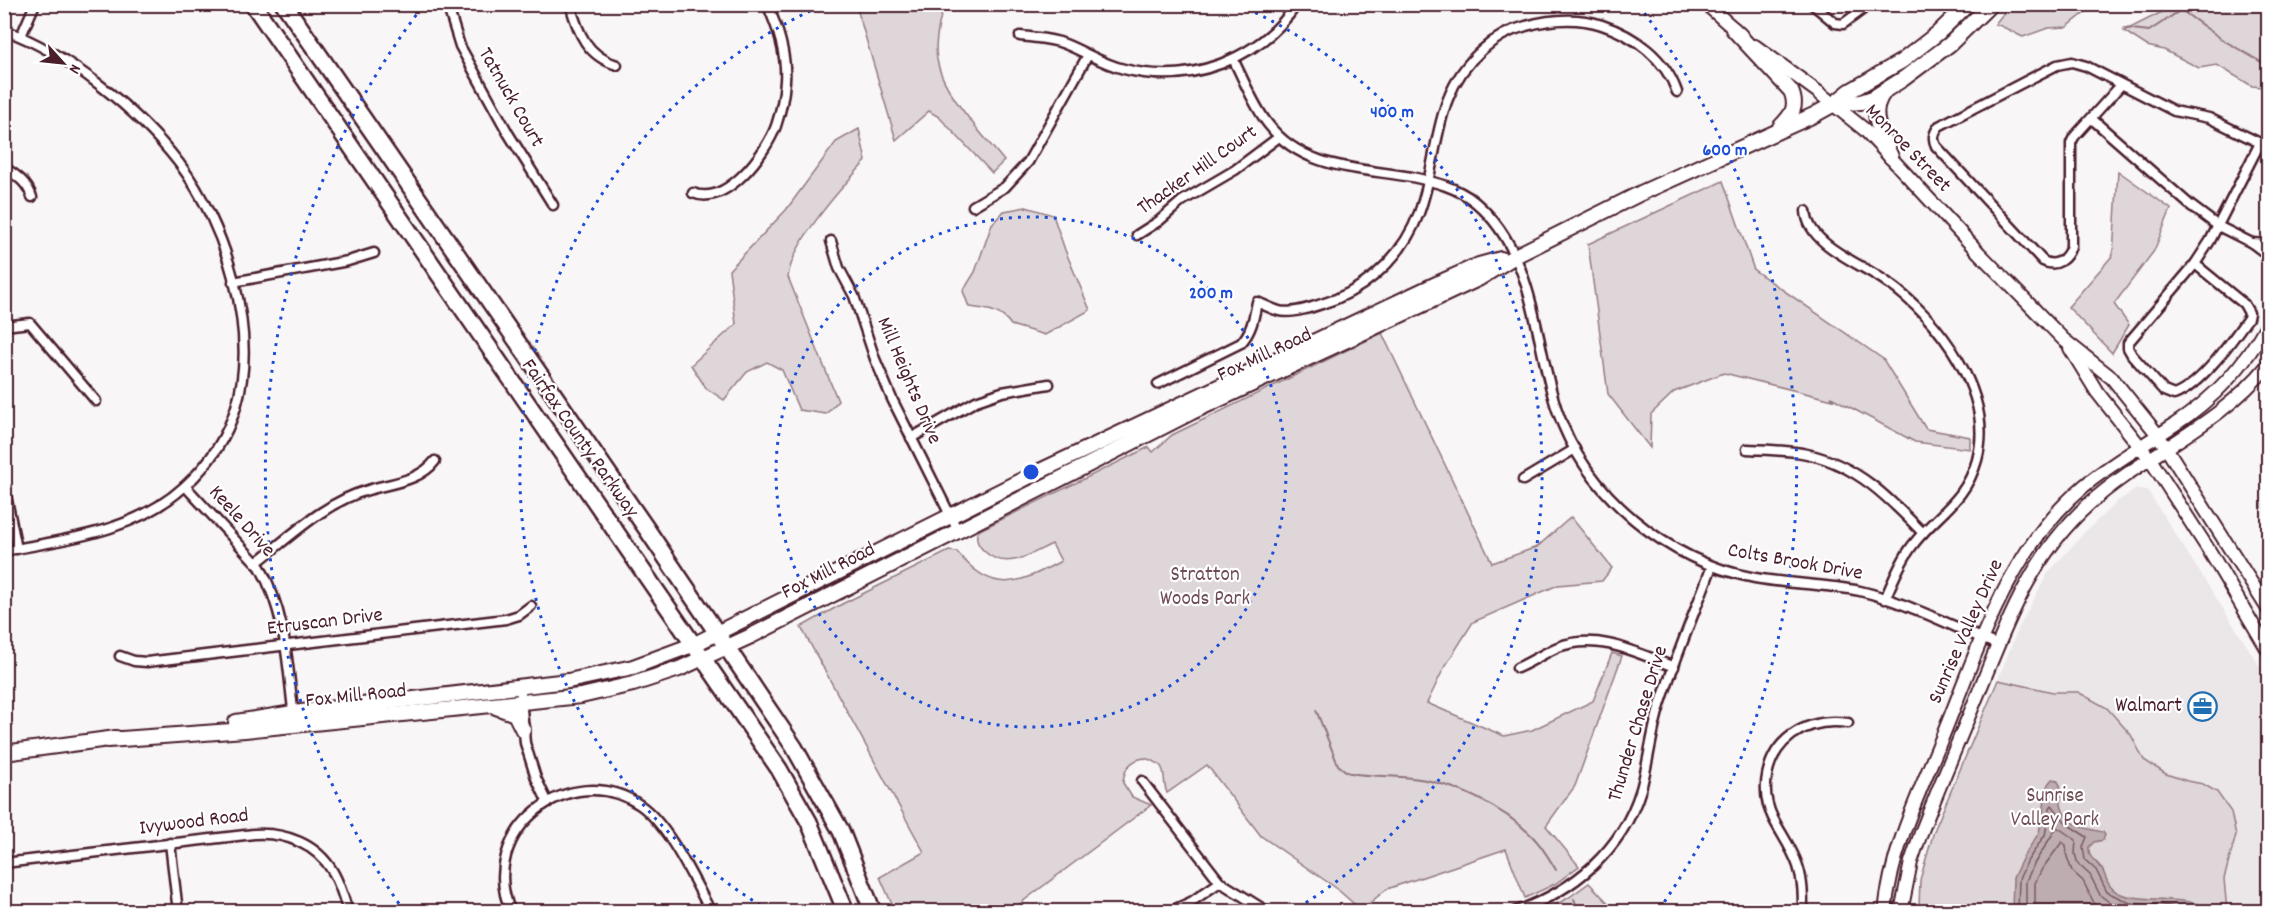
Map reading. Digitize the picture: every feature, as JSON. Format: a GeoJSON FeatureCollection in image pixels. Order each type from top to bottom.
{"type":"FeatureCollection","features":[{"type":"Feature","properties":{"kind":"highway","name":"Fairfax County Parkway"},"geometry":{"type":"LineString","coordinates":[[253,4],[761,741],[795,794],[822,850],[846,912]]}},
{"type":"Feature","properties":{"kind":"highway","name":"Fairfax County Parkway"},"geometry":{"type":"LineString","coordinates":[[284,4],[718,634],[805,765],[841,831],[873,912]]}},
{"type":"Feature","properties":{"kind":"main road","name":"Monroe Street"},"geometry":{"type":"LineString","coordinates":[[1706,4],[1733,29],[1834,104],[1865,130],[1980,254],[2064,340],[2112,378],[2158,435],[2268,609]]}},
{"type":"Feature","properties":{"kind":"main road","name":"Fox Mill Road"},"geometry":{"type":"LineString","coordinates":[[294,718],[521,703],[580,696],[614,689],[679,669],[727,648],[1192,412],[1478,279],[1515,256],[1670,179],[1834,104],[1850,91],[1910,55],[1938,33],[1968,4]]}},
{"type":"Feature","properties":{"kind":"main road","name":"Fox Mill Road"},"geometry":{"type":"LineString","coordinates":[[1834,104],[1862,102],[1929,62],[1971,26],[1991,4]]}},
{"type":"Feature","properties":{"kind":"main road"},"geometry":{"type":"LineString","coordinates":[[1733,29],[1791,91],[1794,110],[1773,133]]}},
{"type":"Feature","properties":{"kind":"main road"},"geometry":{"type":"LineString","coordinates":[[1886,89],[1878,100],[1875,113],[1890,157]]}},
{"type":"Feature","properties":{"kind":"main road","name":"Fox Mill Road"},"geometry":{"type":"LineString","coordinates":[[4,753],[294,718],[568,681],[656,660],[718,634],[950,516],[1451,277],[1479,264],[1515,256]]}},
{"type":"Feature","properties":{"kind":"main road","name":"Sunrise Valley Drive"},"geometry":{"type":"LineString","coordinates":[[1885,912],[1894,863],[1904,832],[1982,639],[2011,575],[2041,531],[2084,486],[2193,412],[2225,384],[2248,357],[2268,323]]}},
{"type":"Feature","properties":{"kind":"main road","name":"Monroe Street"},"geometry":{"type":"LineString","coordinates":[[2064,340],[2097,392],[2150,459],[2210,552],[2268,650]]}},
{"type":"Feature","properties":{"kind":"main road","name":"Sunrise Valley Drive"},"geometry":{"type":"LineString","coordinates":[[1901,912],[1916,847],[1998,645],[2027,580],[2058,536],[2098,496],[2233,403],[2268,366]]}},
{"type":"Feature","properties":{"kind":"main road"},"geometry":{"type":"LineString","coordinates":[[492,705],[512,712],[523,730]]}},
{"type":"Feature","properties":{"kind":"street"},"geometry":{"type":"LineString","coordinates":[[21,36],[35,4]]}},
{"type":"Feature","properties":{"kind":"street","name":"Tatnuck Court"},"geometry":{"type":"LineString","coordinates":[[447,4],[460,46],[508,133],[553,205]]}},
{"type":"Feature","properties":{"kind":"street"},"geometry":{"type":"LineString","coordinates":[[570,4],[578,28],[592,52],[603,61],[617,65]]}},
{"type":"Feature","properties":{"kind":"street"},"geometry":{"type":"LineString","coordinates":[[693,193],[716,194],[730,186],[743,175],[757,157],[769,141],[776,126],[783,102],[784,61],[778,30],[767,4]]}},
{"type":"Feature","properties":{"kind":"street"},"geometry":{"type":"LineString","coordinates":[[1020,36],[1048,39],[1066,44],[1125,69],[1161,75],[1206,70],[1255,47],[1269,36],[1297,4]]}},
{"type":"Feature","properties":{"kind":"street"},"geometry":{"type":"LineString","coordinates":[[1812,4],[1836,23],[1844,24],[1870,4]]}},
{"type":"Feature","properties":{"kind":"street"},"geometry":{"type":"LineString","coordinates":[[1158,384],[1241,343],[1252,325],[1257,302],[1281,312],[1318,306],[1353,291],[1385,267],[1406,239],[1419,213],[1440,118],[1455,81],[1473,58],[1488,45],[1521,27],[1548,21],[1583,20],[1615,29],[1633,39],[1657,58],[1668,72],[1677,92]]}},
{"type":"Feature","properties":{"kind":"street"},"geometry":{"type":"LineString","coordinates":[[4,30],[21,36],[56,56],[106,91],[141,120],[162,141],[180,165],[206,208],[225,254],[242,328],[243,373],[232,419],[221,441],[207,462],[185,486],[138,518],[121,525],[87,535],[4,551]]}},
{"type":"Feature","properties":{"kind":"street"},"geometry":{"type":"LineString","coordinates":[[973,206],[1005,187],[1028,162],[1088,55]]}},
{"type":"Feature","properties":{"kind":"street","name":"Colts Brook Drive"},"geometry":{"type":"LineString","coordinates":[[1233,59],[1257,108],[1279,137],[1300,152],[1329,164],[1428,180],[1450,186],[1477,203],[1498,227],[1515,256],[1532,305],[1550,388],[1575,449],[1601,487],[1635,520],[1674,548],[1712,566],[1753,578],[1838,587],[1885,599],[1998,645]]}},
{"type":"Feature","properties":{"kind":"street"},"geometry":{"type":"LineString","coordinates":[[2121,85],[2071,143],[2071,246],[2062,261],[2048,264],[2043,261],[1936,146],[1934,141],[1935,131],[1939,126],[2057,65],[2072,62],[2079,64],[2174,111],[2209,118],[2260,143],[2218,226],[2195,264],[2128,343],[2132,355],[2164,391],[2174,395],[2181,392],[2207,369],[2227,347],[2248,318],[2249,313],[2244,304],[2195,264]]}},
{"type":"Feature","properties":{"kind":"street"},"geometry":{"type":"LineString","coordinates":[[2092,119],[2169,187],[2218,226],[2252,243],[2268,255]]}},
{"type":"Feature","properties":{"kind":"street","name":"Thacker Hill Court"},"geometry":{"type":"LineString","coordinates":[[1137,235],[1159,221],[1182,201],[1235,170],[1279,137]]}},
{"type":"Feature","properties":{"kind":"street"},"geometry":{"type":"LineString","coordinates":[[4,167],[20,178],[32,197]]}},
{"type":"Feature","properties":{"kind":"street"},"geometry":{"type":"LineString","coordinates":[[1806,211],[1809,224],[1820,240],[1887,282],[1922,312],[1956,358],[1976,402],[1980,443],[1973,473],[1958,499],[1923,533],[1902,561],[1885,599]]}},
{"type":"Feature","properties":{"kind":"street","name":"Mill Heights Drive"},"geometry":{"type":"LineString","coordinates":[[831,241],[839,268],[854,296],[875,359],[911,438],[958,531]]}},
{"type":"Feature","properties":{"kind":"street"},"geometry":{"type":"LineString","coordinates":[[2252,243],[2268,244]]}},
{"type":"Feature","properties":{"kind":"street"},"geometry":{"type":"LineString","coordinates":[[233,282],[348,261],[374,253]]}},
{"type":"Feature","properties":{"kind":"street"},"geometry":{"type":"LineString","coordinates":[[4,326],[30,323],[96,401]]}},
{"type":"Feature","properties":{"kind":"street"},"geometry":{"type":"LineString","coordinates":[[911,438],[976,401],[1002,392],[1049,384]]}},
{"type":"Feature","properties":{"kind":"street"},"geometry":{"type":"LineString","coordinates":[[1523,480],[1575,449]]}},
{"type":"Feature","properties":{"kind":"street"},"geometry":{"type":"LineString","coordinates":[[1748,449],[1808,454],[1844,466],[1876,486],[1923,533]]}},
{"type":"Feature","properties":{"kind":"street"},"geometry":{"type":"LineString","coordinates":[[256,563],[338,502],[364,491],[417,476],[425,472],[435,461]]}},
{"type":"Feature","properties":{"kind":"street"},"geometry":{"type":"LineString","coordinates":[[4,485],[17,549]]}},
{"type":"Feature","properties":{"kind":"street","name":"Keele Drive"},"geometry":{"type":"LineString","coordinates":[[185,486],[256,563],[268,583],[277,603],[294,718]]}},
{"type":"Feature","properties":{"kind":"street","name":"Thunder Chase Drive"},"geometry":{"type":"LineString","coordinates":[[1514,912],[1547,899],[1570,885],[1594,865],[1617,838],[1640,791],[1659,710],[1712,566]]}},
{"type":"Feature","properties":{"kind":"street","name":"Etruscan Drive"},"geometry":{"type":"LineString","coordinates":[[120,656],[134,661],[147,662],[285,646],[506,619],[519,615],[531,606]]}},
{"type":"Feature","properties":{"kind":"street"},"geometry":{"type":"LineString","coordinates":[[1517,668],[1557,648],[1582,642],[1616,645],[1674,667]]}},
{"type":"Feature","properties":{"kind":"street"},"geometry":{"type":"LineString","coordinates":[[520,686],[523,730],[529,761],[546,801]]}},
{"type":"Feature","properties":{"kind":"street"},"geometry":{"type":"LineString","coordinates":[[1803,912],[1798,867],[1788,841],[1773,818],[1767,800],[1767,771],[1780,747],[1800,730],[1823,722],[1848,723]]}},
{"type":"Feature","properties":{"kind":"street"},"geometry":{"type":"LineString","coordinates":[[1142,781],[1220,882],[1268,912]]}},
{"type":"Feature","properties":{"kind":"street"},"geometry":{"type":"LineString","coordinates":[[511,912],[503,879],[508,850],[526,818],[546,801],[574,792],[597,790],[627,798],[640,805],[663,829],[711,912]]}},
{"type":"Feature","properties":{"kind":"street","name":"Ivywood Road"},"geometry":{"type":"LineString","coordinates":[[4,863],[262,833],[280,835],[316,852],[333,872],[348,912]]}},
{"type":"Feature","properties":{"kind":"street"},"geometry":{"type":"LineString","coordinates":[[171,843],[178,912]]}},
{"type":"Feature","properties":{"kind":"street"},"geometry":{"type":"LineString","coordinates":[[1169,912],[1191,902],[1220,882]]}},
{"type":"Feature","properties":{"kind":"shaded area"},"geometry":{"type":"Polygon","coordinates":[[[2137,489],[2147,490],[2268,679],[2268,911],[2227,911],[2224,879],[2236,835],[2203,784],[2166,774],[2144,760],[2131,735],[2107,708],[2078,692],[2053,692],[1998,680],[2017,631],[2048,573],[2085,532],[2118,501],[2137,489]]]}},
{"type":"Feature","properties":{"kind":"green space"},"geometry":{"type":"Polygon","coordinates":[[[2166,4],[2259,5],[2268,24],[2268,92],[2262,87],[2252,86],[2217,65],[2199,68],[2164,50],[2147,46],[2124,31],[2162,12],[2166,4]]]}},
{"type":"Feature","properties":{"kind":"green space"},"geometry":{"type":"Polygon","coordinates":[[[856,5],[948,5],[943,7],[938,28],[936,50],[938,64],[948,89],[956,101],[1004,161],[992,173],[939,117],[929,111],[896,140],[856,5]]]}},
{"type":"Feature","properties":{"kind":"green space"},"geometry":{"type":"Polygon","coordinates":[[[2010,5],[2106,5],[2086,12],[2067,27],[2048,28],[2023,37],[1995,24],[2010,5]]]}},
{"type":"Feature","properties":{"kind":"green space"},"geometry":{"type":"Polygon","coordinates":[[[859,129],[866,161],[808,232],[798,248],[788,277],[838,401],[826,414],[799,410],[782,370],[767,362],[747,372],[724,400],[706,388],[691,365],[736,324],[729,270],[786,210],[836,142],[859,129]]]}},
{"type":"Feature","properties":{"kind":"green space"},"geometry":{"type":"Polygon","coordinates":[[[2118,171],[2171,209],[2154,251],[2114,304],[2129,325],[2112,353],[2068,307],[2113,255],[2118,171]]]}},
{"type":"Feature","properties":{"kind":"green space"},"geometry":{"type":"Polygon","coordinates":[[[1723,181],[1754,270],[1883,359],[1926,429],[1970,437],[1970,449],[1915,442],[1831,397],[1833,400],[1724,373],[1674,392],[1651,414],[1650,448],[1608,394],[1588,244],[1723,181]]]}},
{"type":"Feature","properties":{"kind":"green space"},"geometry":{"type":"Polygon","coordinates":[[[1026,207],[1053,215],[1090,310],[1045,335],[1011,325],[1003,316],[993,311],[969,307],[963,291],[975,272],[992,224],[1004,211],[1026,207]]]}},
{"type":"Feature","properties":{"kind":"green space","name":"Stratton Woods Park"},"geometry":{"type":"Polygon","coordinates":[[[1382,333],[1492,563],[1537,547],[1571,517],[1612,568],[1602,581],[1558,585],[1473,622],[1444,668],[1427,703],[1504,736],[1532,730],[1593,701],[1612,653],[1622,656],[1575,786],[1546,826],[1579,866],[1555,884],[1525,898],[1506,849],[1387,889],[1361,910],[1336,888],[1261,836],[1207,765],[1167,793],[1162,768],[1144,758],[1129,766],[1123,783],[1132,797],[1151,805],[1010,911],[895,911],[880,877],[924,852],[801,627],[949,551],[957,552],[982,575],[1006,582],[1031,576],[1061,561],[1052,544],[1027,556],[1009,561],[992,557],[979,545],[977,533],[1149,447],[1153,452],[1172,435],[1382,333]]]}},
{"type":"Feature","properties":{"kind":"green space","name":"Sunrise Valley Park"},"geometry":{"type":"Polygon","coordinates":[[[1998,680],[2053,692],[2078,692],[2107,708],[2131,735],[2144,760],[2166,774],[2203,784],[2217,792],[2231,812],[2236,835],[2224,879],[2227,911],[1929,912],[1919,907],[1920,880],[1934,831],[1998,680]]]}},
{"type":"Feature","properties":{"kind":"green space"},"geometry":{"type":"Polygon","coordinates":[[[1589,883],[1616,911],[1545,910],[1568,898],[1589,883]]]}},
{"type":"Feature","properties":{"kind":"water"},"geometry":{"type":"Polygon","coordinates":[[[2052,779],[2057,780],[2060,785],[2061,804],[2067,817],[2077,825],[2103,832],[2105,835],[2103,840],[2094,842],[2089,847],[2089,851],[2091,857],[2102,869],[2110,886],[2118,893],[2188,902],[2201,905],[2211,911],[2012,911],[2013,878],[2023,857],[2039,833],[2048,784],[2052,779]]]}},
{"type":"Feature","properties":{"kind":"waterway"},"geometry":{"type":"LineString","coordinates":[[2177,4],[2181,10]]}},
{"type":"Feature","properties":{"kind":"waterway"},"geometry":{"type":"LineString","coordinates":[[2124,28],[2149,31],[2181,10],[2223,40],[2268,66]]}},
{"type":"Feature","properties":{"kind":"waterway"},"geometry":{"type":"LineString","coordinates":[[1316,710],[1338,765],[1347,772],[1427,780],[1460,790],[1492,806],[1520,825],[1542,848],[1556,870]]}},
{"type":"Feature","properties":{"kind":"waterway"},"geometry":{"type":"LineString","coordinates":[[1574,899],[1579,912]]}},
{"type":"Feature","properties":{"kind":"place","name":"Walmart"},"geometry":{"type":"Point","coordinates":[2203,707]}}]}
